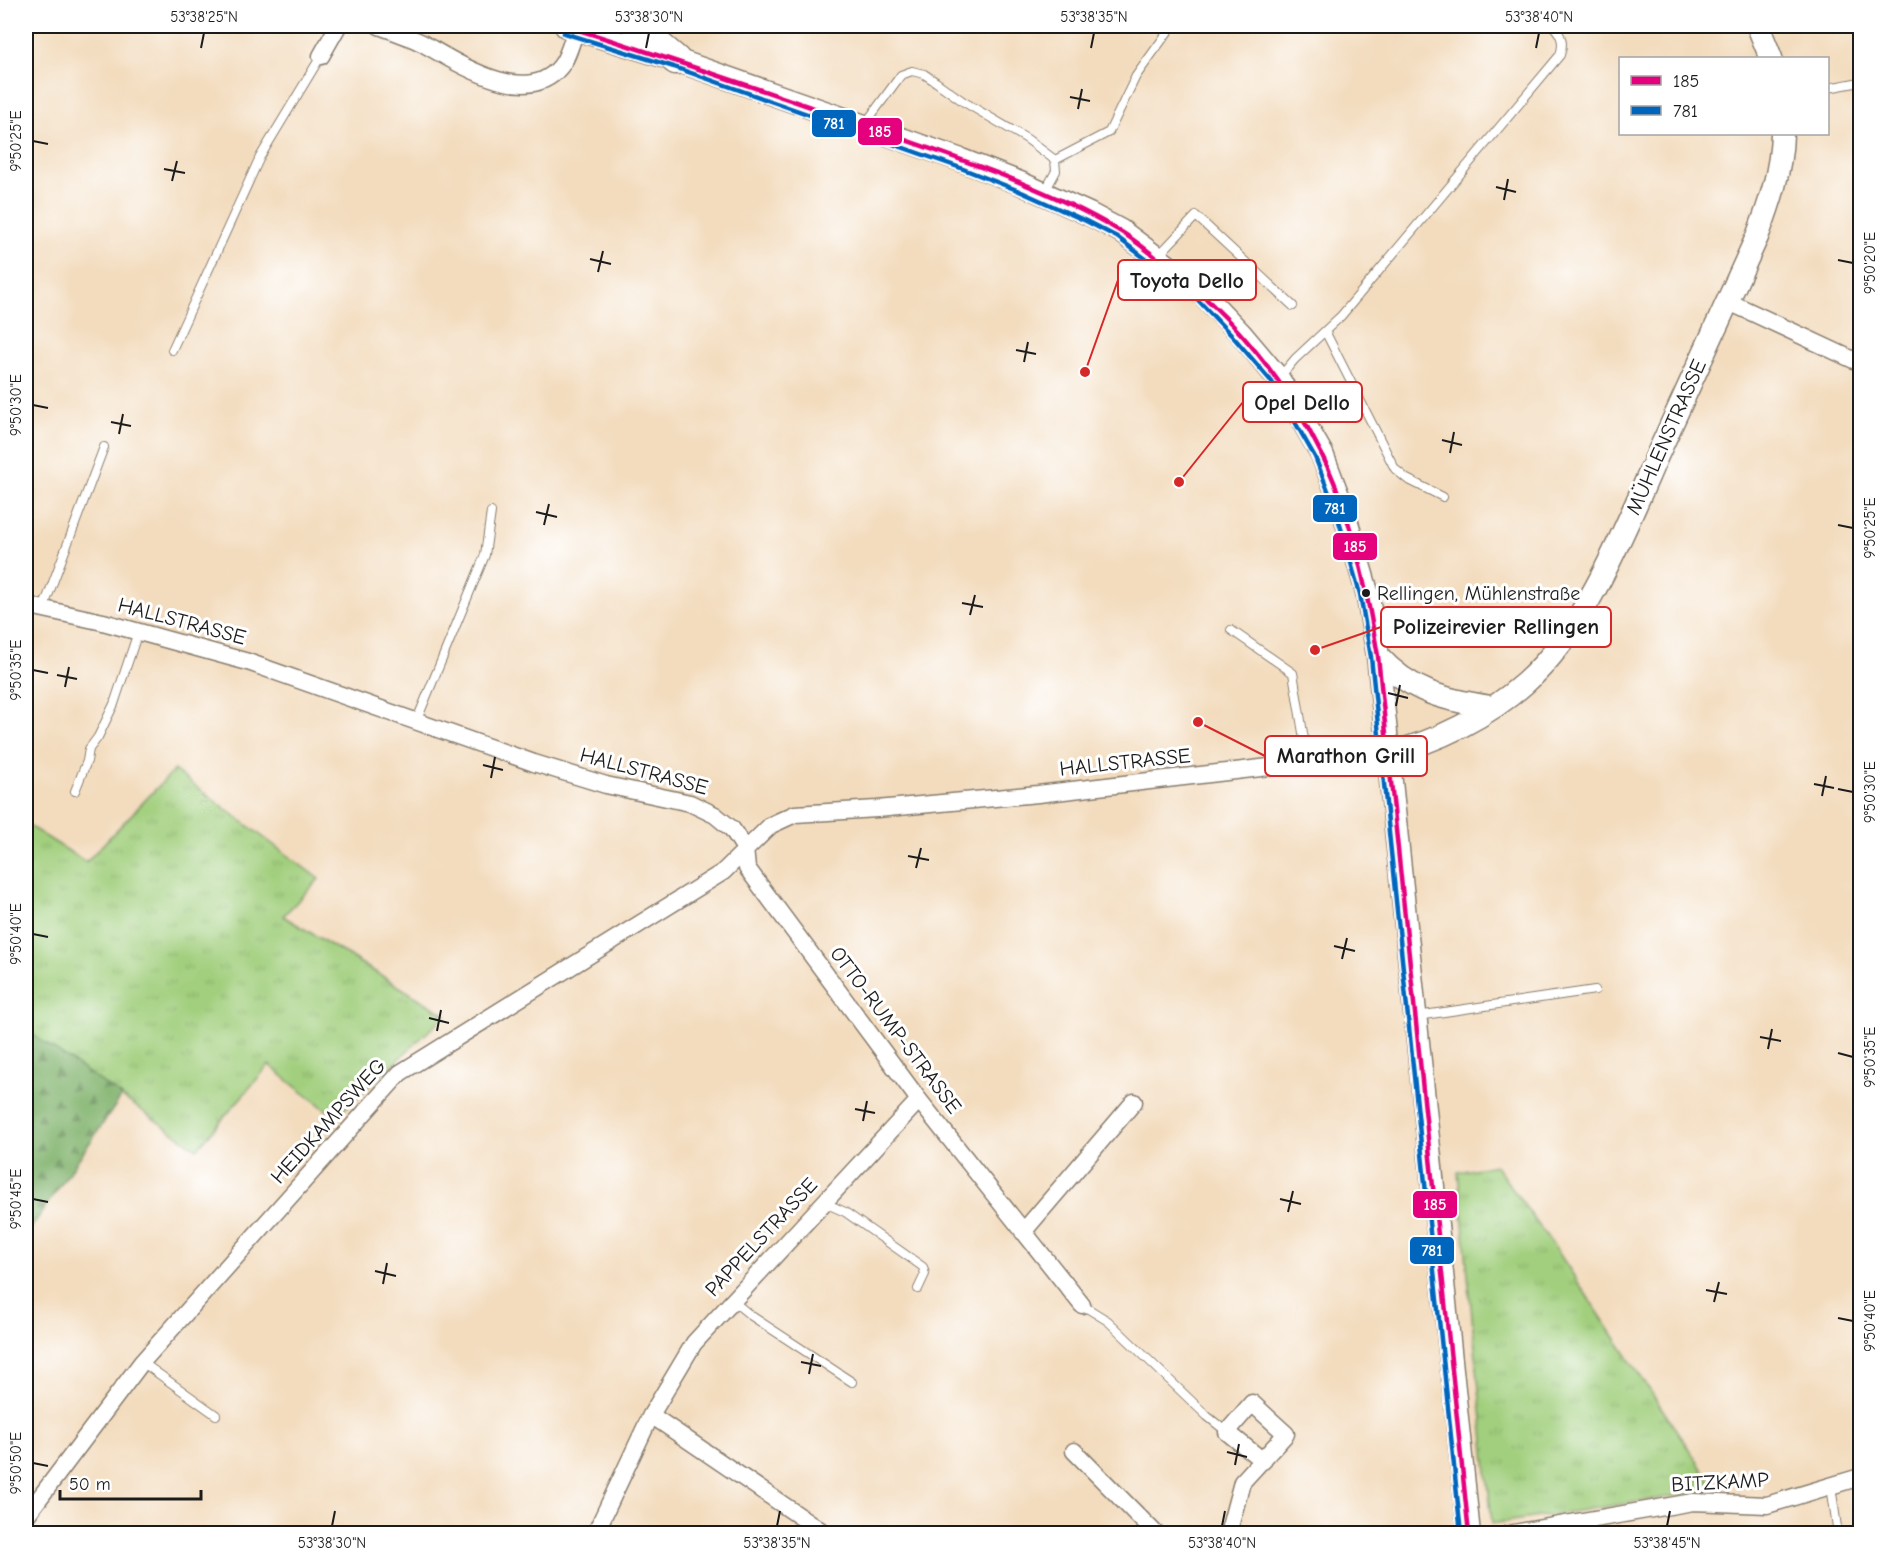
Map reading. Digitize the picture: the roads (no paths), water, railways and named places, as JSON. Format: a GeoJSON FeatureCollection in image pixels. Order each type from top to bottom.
{"type":"FeatureCollection","features":[{"type":"Feature","properties":{"kind":"highway"},"geometry":{"type":"LineString","coordinates":[[636,26],[676,60]]}},
{"type":"Feature","properties":{"kind":"main road"},"geometry":{"type":"LineString","coordinates":[[1758,26],[1771,57]]}},
{"type":"Feature","properties":{"kind":"main road"},"geometry":{"type":"LineString","coordinates":[[573,27],[676,60],[961,160],[1089,214],[1120,231],[1202,292],[1278,378],[1322,454],[1343,509],[1367,592],[1378,656],[1469,1533]]}},
{"type":"Feature","properties":{"kind":"main road","name":"MÜHLENSTRASSE"},"geometry":{"type":"LineString","coordinates":[[1389,753],[1405,749],[1468,722],[1525,683],[1565,635],[1589,600],[1621,538],[1757,237],[1779,172],[1782,135]]}},
{"type":"Feature","properties":{"kind":"main road"},"geometry":{"type":"LineString","coordinates":[[1378,656],[1390,670],[1420,689],[1442,698],[1491,707]]}},
{"type":"Feature","properties":{"kind":"street"},"geometry":{"type":"LineString","coordinates":[[321,56],[338,26]]}},
{"type":"Feature","properties":{"kind":"street"},"geometry":{"type":"LineString","coordinates":[[379,26],[420,42],[459,66],[501,82],[528,84],[546,79],[561,67],[573,27]]}},
{"type":"Feature","properties":{"kind":"street"},"geometry":{"type":"LineString","coordinates":[[1727,301],[1860,363]]}},
{"type":"Feature","properties":{"kind":"street","name":"HALLSTRASSE"},"geometry":{"type":"LineString","coordinates":[[26,605],[248,662],[534,764],[585,779],[690,803],[727,823],[746,849],[771,825],[795,814],[1049,793],[1389,753]]}},
{"type":"Feature","properties":{"kind":"street","name":"OTTO-RUMP-STRASSE"},"geometry":{"type":"LineString","coordinates":[[746,849],[747,867],[918,1100],[1082,1305]]}},
{"type":"Feature","properties":{"kind":"street","name":"HEIDKAMPSWEG"},"geometry":{"type":"LineString","coordinates":[[26,1516],[142,1362],[400,1073],[723,872],[746,849]]}},
{"type":"Feature","properties":{"kind":"street","name":"PAPPELSTRASSE"},"geometry":{"type":"LineString","coordinates":[[595,1533],[651,1415],[694,1343],[918,1100]]}},
{"type":"Feature","properties":{"kind":"street"},"geometry":{"type":"LineString","coordinates":[[1023,1232],[1134,1102]]}},
{"type":"Feature","properties":{"kind":"street"},"geometry":{"type":"LineString","coordinates":[[1228,1533],[1242,1482],[1263,1461],[1286,1434],[1252,1403],[1227,1432],[1263,1461]]}},
{"type":"Feature","properties":{"kind":"street"},"geometry":{"type":"LineString","coordinates":[[651,1415],[826,1533]]}},
{"type":"Feature","properties":{"kind":"street"},"geometry":{"type":"LineString","coordinates":[[1074,1451],[1156,1533]]}},
{"type":"Feature","properties":{"kind":"street","name":"BITZKAMP"},"geometry":{"type":"LineString","coordinates":[[1508,1533],[1693,1502],[1767,1505],[1860,1477]]}},
{"type":"Feature","properties":{"kind":"lane"},"geometry":{"type":"LineString","coordinates":[[1055,160],[1109,132],[1136,76],[1172,26]]}},
{"type":"Feature","properties":{"kind":"lane"},"geometry":{"type":"LineString","coordinates":[[1278,378],[1341,316],[1560,55],[1563,48],[1562,40],[1553,26]]}},
{"type":"Feature","properties":{"kind":"lane"},"geometry":{"type":"LineString","coordinates":[[172,350],[261,157],[321,56]]}},
{"type":"Feature","properties":{"kind":"lane"},"geometry":{"type":"LineString","coordinates":[[863,126],[901,75],[912,72],[924,74],[964,102],[1027,139],[1055,160],[1056,171],[1044,194]]}},
{"type":"Feature","properties":{"kind":"lane"},"geometry":{"type":"LineString","coordinates":[[1829,88],[1860,82]]}},
{"type":"Feature","properties":{"kind":"lane"},"geometry":{"type":"LineString","coordinates":[[1157,257],[1196,216],[1293,306]]}},
{"type":"Feature","properties":{"kind":"lane"},"geometry":{"type":"LineString","coordinates":[[1325,331],[1395,469],[1407,479],[1443,497]]}},
{"type":"Feature","properties":{"kind":"lane"},"geometry":{"type":"LineString","coordinates":[[43,609],[104,447]]}},
{"type":"Feature","properties":{"kind":"lane"},"geometry":{"type":"LineString","coordinates":[[416,722],[485,555],[490,512]]}},
{"type":"Feature","properties":{"kind":"lane"},"geometry":{"type":"LineString","coordinates":[[1231,630],[1293,673],[1308,763]]}},
{"type":"Feature","properties":{"kind":"lane"},"geometry":{"type":"LineString","coordinates":[[75,791],[87,761],[89,748],[98,737],[114,704],[138,632]]}},
{"type":"Feature","properties":{"kind":"lane"},"geometry":{"type":"LineString","coordinates":[[1414,1017],[1595,990]]}},
{"type":"Feature","properties":{"kind":"lane"},"geometry":{"type":"LineString","coordinates":[[825,1203],[845,1212],[923,1267],[925,1274],[918,1289]]}},
{"type":"Feature","properties":{"kind":"lane"},"geometry":{"type":"LineString","coordinates":[[733,1301],[750,1315],[852,1382]]}},
{"type":"Feature","properties":{"kind":"lane"},"geometry":{"type":"LineString","coordinates":[[1082,1305],[1108,1322],[1207,1416],[1227,1432]]}},
{"type":"Feature","properties":{"kind":"lane"},"geometry":{"type":"LineString","coordinates":[[142,1362],[216,1415]]}},
{"type":"Feature","properties":{"kind":"lane"},"geometry":{"type":"LineString","coordinates":[[1831,1486],[1838,1533]]}},
{"type":"Feature","properties":{"kind":"place","name":"Toyota Dello"},"geometry":{"type":"Point","coordinates":[1085,372]}},
{"type":"Feature","properties":{"kind":"place","name":"Opel Dello"},"geometry":{"type":"Point","coordinates":[1179,482]}},
{"type":"Feature","properties":{"kind":"place","name":"Rellingen, Mühlenstraße"},"geometry":{"type":"Point","coordinates":[1366,593]}},
{"type":"Feature","properties":{"kind":"place","name":"Polizeirevier Rellingen"},"geometry":{"type":"Point","coordinates":[1315,650]}},
{"type":"Feature","properties":{"kind":"place","name":"Marathon Grill"},"geometry":{"type":"Point","coordinates":[1198,722]}}]}
